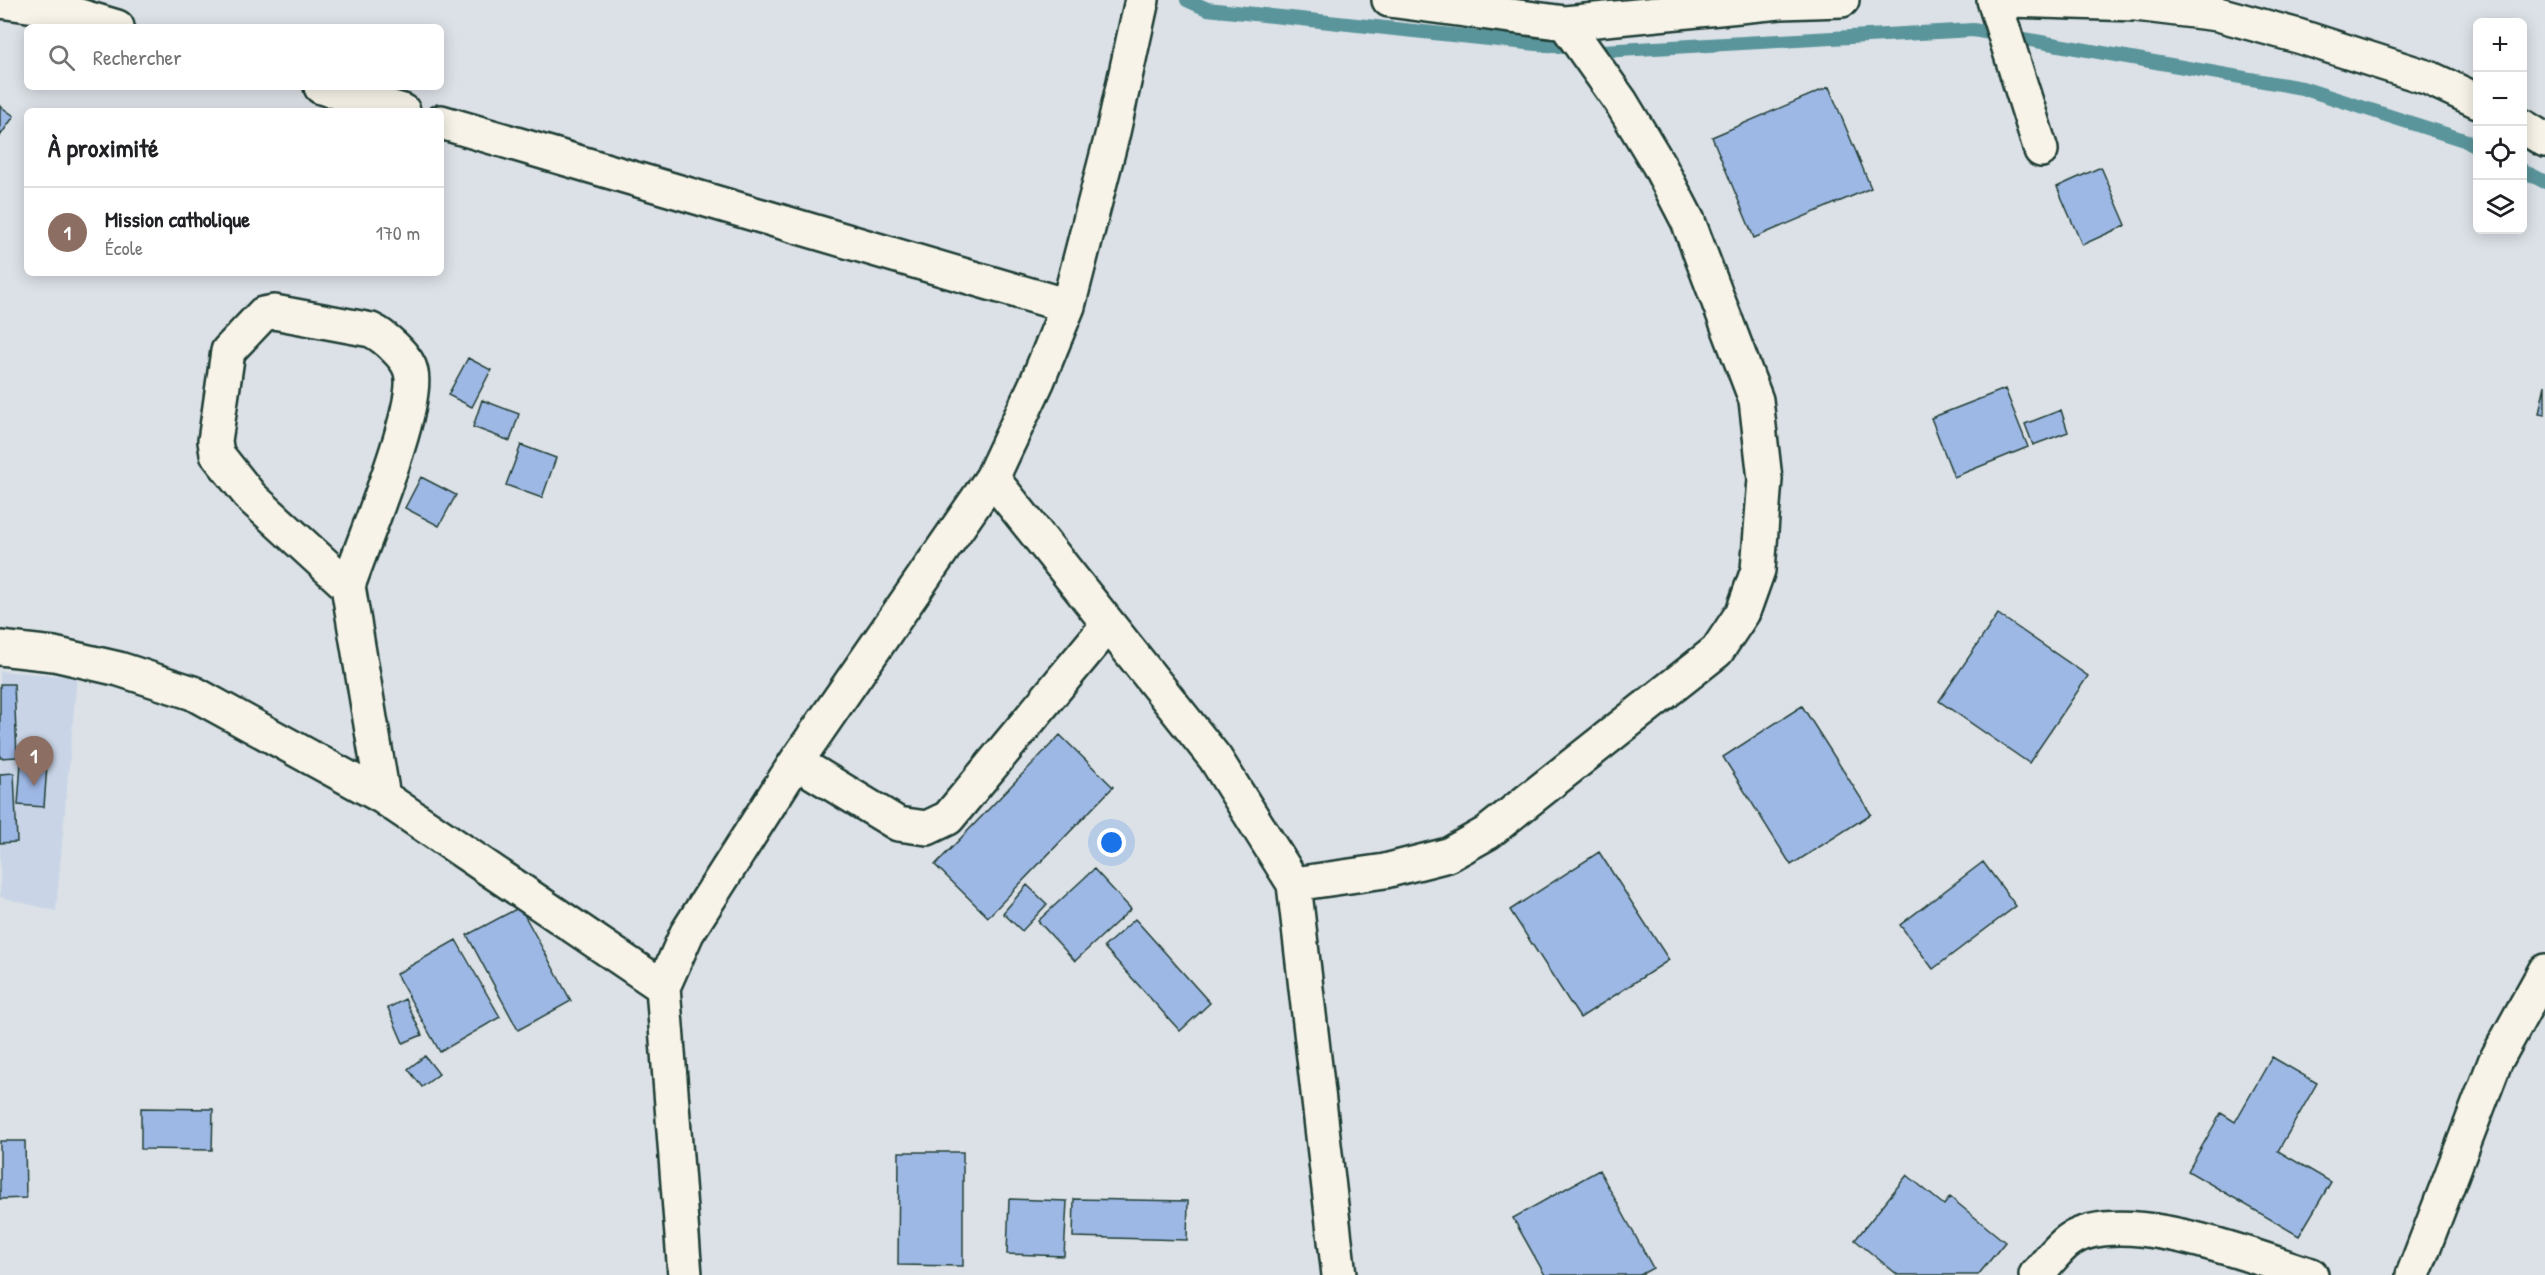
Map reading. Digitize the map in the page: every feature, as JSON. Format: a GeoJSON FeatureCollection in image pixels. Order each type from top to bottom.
{"type":"FeatureCollection","features":[{"type":"Feature","properties":{"kind":"main road"},"geometry":{"type":"LineString","coordinates":[[685,1275],[663,987],[687,933],[796,762],[992,478],[1037,382],[1068,306],[1113,132],[1142,0]]}},
{"type":"Feature","properties":{"kind":"main road"},"geometry":{"type":"LineString","coordinates":[[1389,0],[1565,23],[1780,2],[1842,0]]}},
{"type":"Feature","properties":{"kind":"main road"},"geometry":{"type":"LineString","coordinates":[[1994,0],[2042,150]]}},
{"type":"Feature","properties":{"kind":"main road"},"geometry":{"type":"LineString","coordinates":[[2011,0],[2136,4],[2218,14],[2298,36],[2429,78],[2473,99]]}},
{"type":"Feature","properties":{"kind":"main road"},"geometry":{"type":"LineString","coordinates":[[0,1],[56,9],[107,24]]}},
{"type":"Feature","properties":{"kind":"main road"},"geometry":{"type":"LineString","coordinates":[[1294,884],[1385,871],[1448,855],[1487,833],[1717,651],[1743,612],[1758,570],[1765,479],[1756,400],[1688,221],[1659,165],[1620,102],[1565,23]]}},
{"type":"Feature","properties":{"kind":"main road"},"geometry":{"type":"LineString","coordinates":[[331,90],[393,108]]}},
{"type":"Feature","properties":{"kind":"main road"},"geometry":{"type":"LineString","coordinates":[[444,123],[1068,306]]}},
{"type":"Feature","properties":{"kind":"main road"},"geometry":{"type":"LineString","coordinates":[[2527,129],[2545,140]]}},
{"type":"Feature","properties":{"kind":"main road"},"geometry":{"type":"LineString","coordinates":[[348,586],[251,498],[217,454],[215,441],[228,351],[263,314],[274,312],[371,330],[378,333],[407,362],[411,371],[413,385],[397,448],[348,586],[383,797]]}},
{"type":"Feature","properties":{"kind":"main road"},"geometry":{"type":"LineString","coordinates":[[992,478],[1215,758],[1294,884],[1339,1275]]}},
{"type":"Feature","properties":{"kind":"main road"},"geometry":{"type":"LineString","coordinates":[[796,762],[898,824],[927,828],[948,818],[1108,625]]}},
{"type":"Feature","properties":{"kind":"main road"},"geometry":{"type":"LineString","coordinates":[[0,648],[54,654],[119,669],[193,693],[383,797],[663,987]]}},
{"type":"Feature","properties":{"kind":"main road"},"geometry":{"type":"LineString","coordinates":[[2414,1275],[2495,1062],[2545,971]]}},
{"type":"Feature","properties":{"kind":"main road"},"geometry":{"type":"LineString","coordinates":[[2036,1275],[2072,1239],[2115,1226],[2179,1234],[2311,1275]]}},
{"type":"Feature","properties":{"kind":"shaded area"},"geometry":{"type":"Polygon","coordinates":[[[0,671],[77,677],[56,911],[0,897],[0,671]]]}},
{"type":"Feature","properties":{"kind":"building"},"geometry":{"type":"Polygon","coordinates":[[[1829,87],[1871,188],[1754,238],[1712,137],[1829,87]]]}},
{"type":"Feature","properties":{"kind":"building"},"geometry":{"type":"Polygon","coordinates":[[[0,106],[14,116],[0,136],[0,106]]]}},
{"type":"Feature","properties":{"kind":"building"},"geometry":{"type":"Polygon","coordinates":[[[2101,167],[2126,225],[2082,245],[2057,187],[2101,167]]]}},
{"type":"Feature","properties":{"kind":"building"},"geometry":{"type":"Polygon","coordinates":[[[468,358],[491,370],[472,407],[448,395],[468,358]]]}},
{"type":"Feature","properties":{"kind":"building"},"geometry":{"type":"Polygon","coordinates":[[[2545,385],[2545,415],[2539,414],[2545,385]]]}},
{"type":"Feature","properties":{"kind":"building"},"geometry":{"type":"Polygon","coordinates":[[[2005,389],[2028,447],[1954,477],[1931,418],[2005,389]]]}},
{"type":"Feature","properties":{"kind":"building"},"geometry":{"type":"Polygon","coordinates":[[[482,400],[519,414],[510,441],[473,427],[482,400]]]}},
{"type":"Feature","properties":{"kind":"building"},"geometry":{"type":"Polygon","coordinates":[[[2061,410],[2068,432],[2033,445],[2025,424],[2061,410]]]}},
{"type":"Feature","properties":{"kind":"building"},"geometry":{"type":"Polygon","coordinates":[[[521,445],[556,458],[542,498],[506,485],[521,445]]]}},
{"type":"Feature","properties":{"kind":"building"},"geometry":{"type":"Polygon","coordinates":[[[421,477],[456,495],[439,526],[405,508],[421,477]]]}},
{"type":"Feature","properties":{"kind":"building"},"geometry":{"type":"Polygon","coordinates":[[[1998,614],[2088,676],[2029,763],[1939,701],[1998,614]]]}},
{"type":"Feature","properties":{"kind":"building"},"geometry":{"type":"Polygon","coordinates":[[[0,684],[14,684],[17,757],[0,758],[0,684]]]}},
{"type":"Feature","properties":{"kind":"building"},"geometry":{"type":"Polygon","coordinates":[[[1802,706],[1871,814],[1791,865],[1723,757],[1802,706]]]}},
{"type":"Feature","properties":{"kind":"building"},"geometry":{"type":"Polygon","coordinates":[[[1060,735],[1113,787],[988,917],[935,865],[1060,735]]]}},
{"type":"Feature","properties":{"kind":"building"},"geometry":{"type":"Polygon","coordinates":[[[22,749],[48,751],[44,807],[18,805],[22,749]]]}},
{"type":"Feature","properties":{"kind":"building"},"geometry":{"type":"Polygon","coordinates":[[[14,773],[17,842],[0,843],[0,774],[14,773]]]}},
{"type":"Feature","properties":{"kind":"building"},"geometry":{"type":"Polygon","coordinates":[[[1599,852],[1669,960],[1580,1018],[1510,910],[1599,852]]]}},
{"type":"Feature","properties":{"kind":"building"},"geometry":{"type":"Polygon","coordinates":[[[1983,862],[2016,906],[1933,969],[1900,925],[1983,862]]]}},
{"type":"Feature","properties":{"kind":"building"},"geometry":{"type":"Polygon","coordinates":[[[1094,869],[1131,909],[1075,961],[1038,921],[1094,869]]]}},
{"type":"Feature","properties":{"kind":"building"},"geometry":{"type":"Polygon","coordinates":[[[1027,885],[1047,904],[1022,931],[1003,913],[1027,885]]]}},
{"type":"Feature","properties":{"kind":"building"},"geometry":{"type":"Polygon","coordinates":[[[520,907],[571,1001],[518,1030],[467,935],[520,907]]]}},
{"type":"Feature","properties":{"kind":"building"},"geometry":{"type":"Polygon","coordinates":[[[1135,919],[1210,1003],[1180,1031],[1104,947],[1135,919]]]}},
{"type":"Feature","properties":{"kind":"building"},"geometry":{"type":"Polygon","coordinates":[[[456,940],[500,1017],[440,1052],[396,974],[456,940]]]}},
{"type":"Feature","properties":{"kind":"building"},"geometry":{"type":"Polygon","coordinates":[[[405,999],[422,1035],[403,1043],[388,1008],[405,999]]]}},
{"type":"Feature","properties":{"kind":"building"},"geometry":{"type":"Polygon","coordinates":[[[425,1056],[439,1074],[422,1087],[408,1069],[425,1056]]]}},
{"type":"Feature","properties":{"kind":"building"},"geometry":{"type":"Polygon","coordinates":[[[2272,1057],[2317,1083],[2278,1151],[2331,1182],[2299,1236],[2188,1171],[2221,1113],[2235,1122],[2272,1057]]]}},
{"type":"Feature","properties":{"kind":"building"},"geometry":{"type":"Polygon","coordinates":[[[141,1108],[213,1109],[212,1150],[141,1149],[141,1108]]]}},
{"type":"Feature","properties":{"kind":"building"},"geometry":{"type":"Polygon","coordinates":[[[0,1141],[25,1141],[26,1198],[0,1199],[0,1141]]]}},
{"type":"Feature","properties":{"kind":"building"},"geometry":{"type":"Polygon","coordinates":[[[899,1152],[963,1152],[963,1266],[898,1265],[899,1152]]]}},
{"type":"Feature","properties":{"kind":"building"},"geometry":{"type":"Polygon","coordinates":[[[1599,1170],[1653,1268],[1640,1275],[1545,1275],[1513,1218],[1599,1170]]]}},
{"type":"Feature","properties":{"kind":"building"},"geometry":{"type":"Polygon","coordinates":[[[1907,1175],[1944,1205],[1950,1197],[2005,1242],[1978,1275],[1898,1275],[1855,1240],[1907,1175]]]}},
{"type":"Feature","properties":{"kind":"building"},"geometry":{"type":"Polygon","coordinates":[[[1009,1199],[1067,1201],[1064,1256],[1007,1254],[1009,1199]]]}},
{"type":"Feature","properties":{"kind":"building"},"geometry":{"type":"Polygon","coordinates":[[[1074,1199],[1188,1201],[1187,1240],[1073,1237],[1074,1199]]]}},
{"type":"Feature","properties":{"kind":"waterway"},"geometry":{"type":"LineString","coordinates":[[1187,0],[1207,9],[1602,51],[1973,30],[2302,88],[2473,144]]}},
{"type":"Feature","properties":{"kind":"waterway"},"geometry":{"type":"LineString","coordinates":[[2527,173],[2545,182]]}},
{"type":"Feature","properties":{"kind":"place","name":"Mission catholique"},"geometry":{"type":"Point","coordinates":[34,786]}}]}
